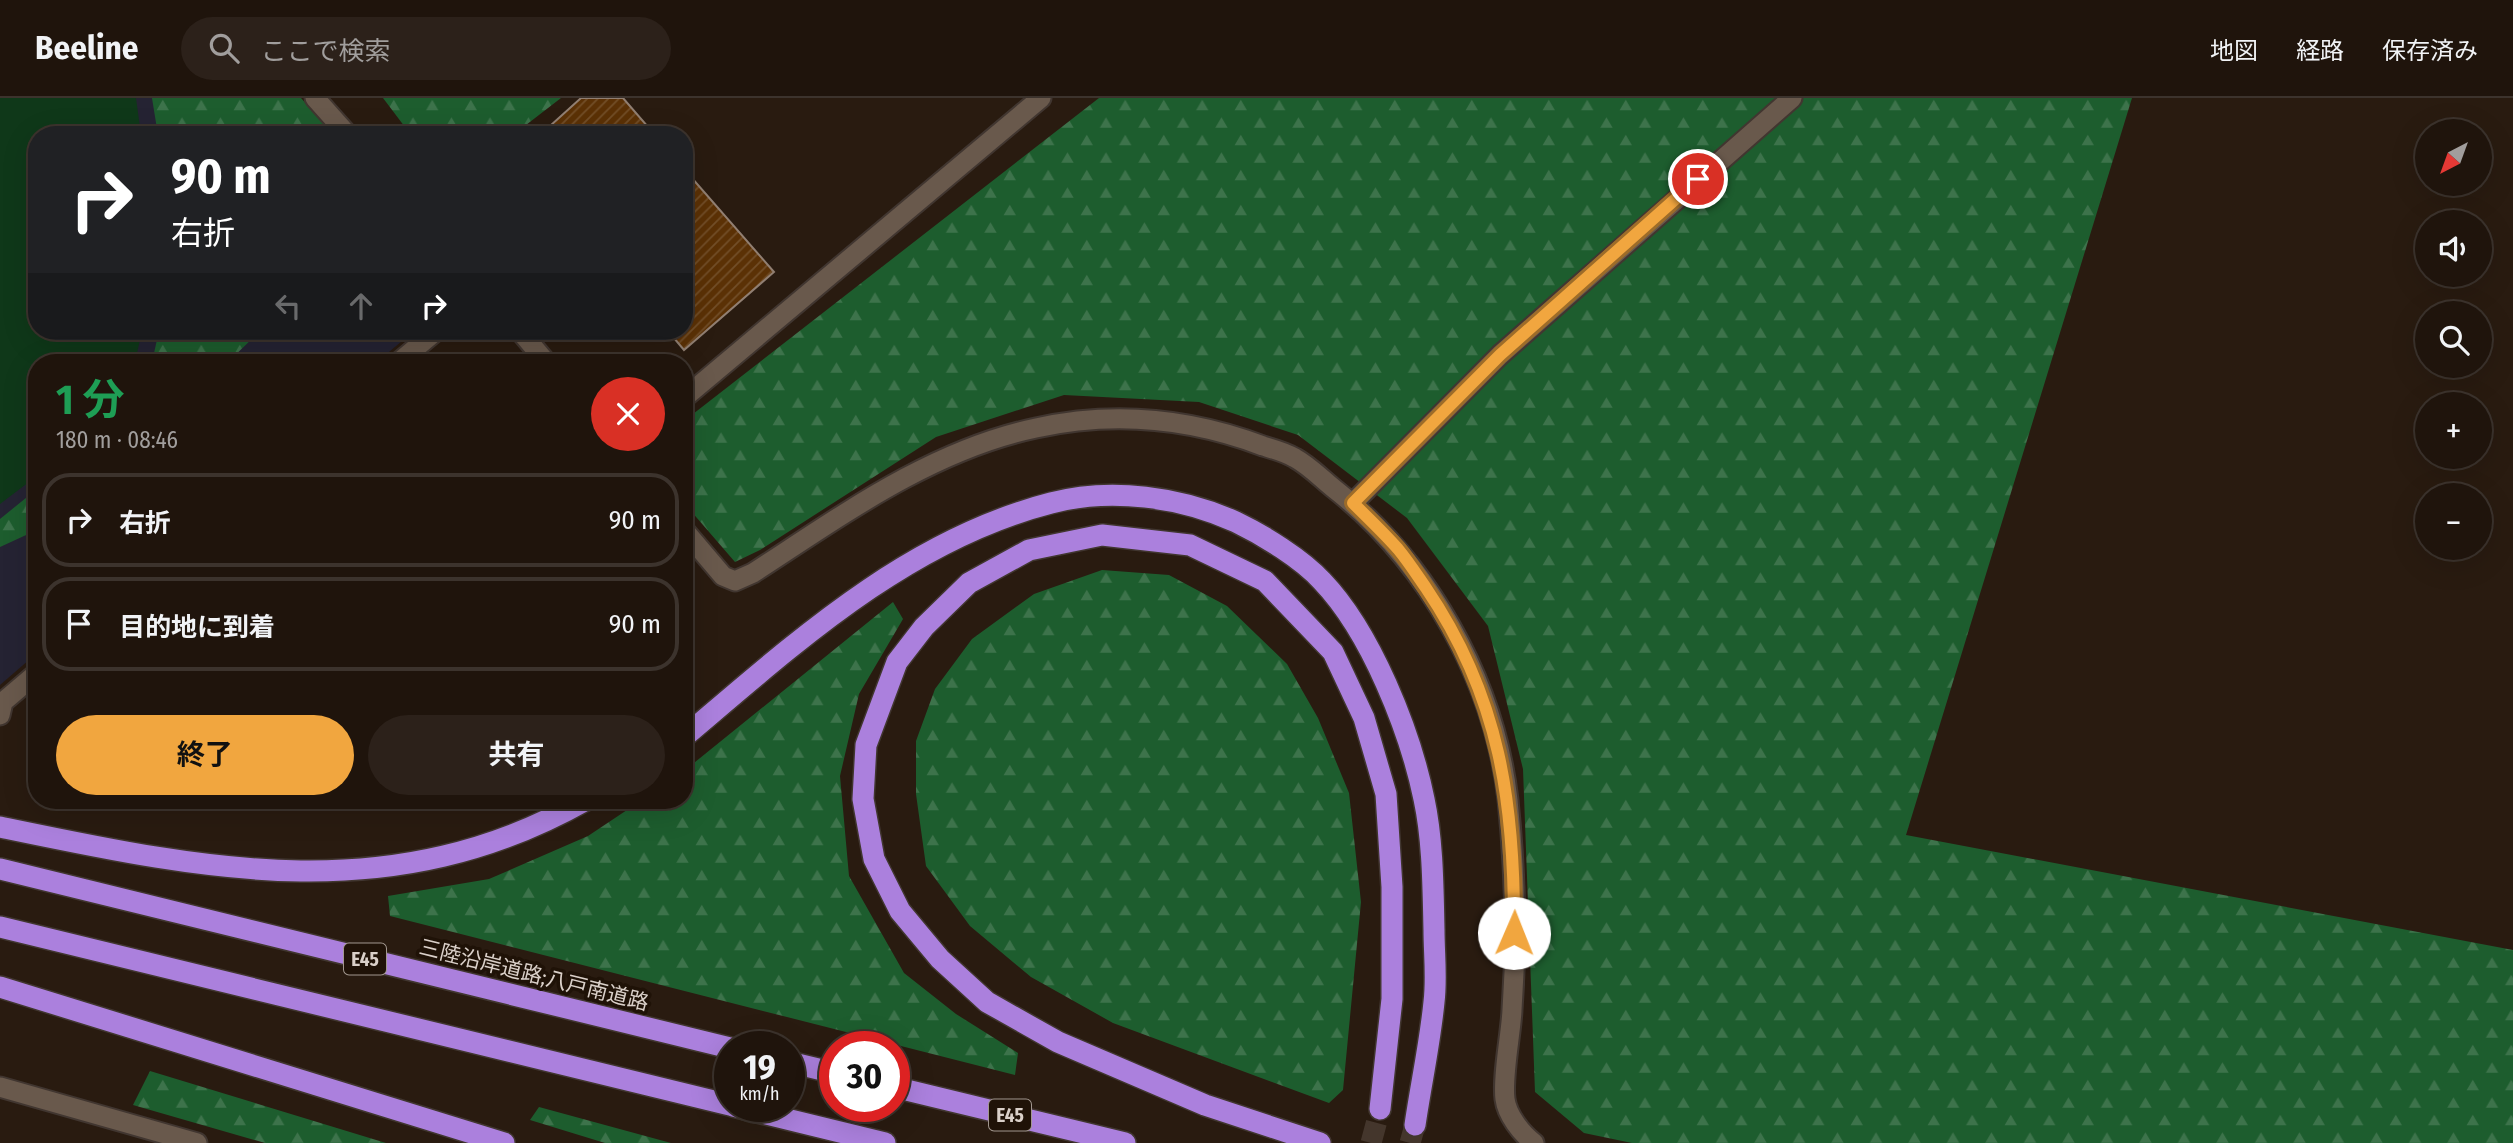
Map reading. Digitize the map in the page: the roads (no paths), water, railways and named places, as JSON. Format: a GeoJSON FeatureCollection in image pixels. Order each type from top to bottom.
{"type":"FeatureCollection","features":[{"type":"Feature","properties":{"kind":"highway"},"geometry":{"type":"LineString","coordinates":[[693,729],[780,656],[918,555],[993,522],[1054,502],[1131,495],[1208,509],[1257,532],[1322,581],[1367,644],[1401,721],[1424,800],[1433,892],[1434,999],[1415,1125]]}},
{"type":"Feature","properties":{"kind":"highway"},"geometry":{"type":"LineString","coordinates":[[1320,1143],[1205,1105],[1058,1042],[987,1002],[940,959],[900,911],[874,859],[863,799],[866,745],[897,662],[924,626],[969,583],[1029,551],[1102,535],[1190,545],[1265,581],[1333,652],[1364,718],[1386,794],[1392,887],[1392,999],[1380,1109]]}},
{"type":"Feature","properties":{"kind":"highway"},"geometry":{"type":"LineString","coordinates":[[0,827],[192,864],[316,873],[396,867],[474,849],[547,822],[570,809]]}},
{"type":"Feature","properties":{"kind":"highway","name":"三陸沿岸道路;八戸南道路"},"geometry":{"type":"LineString","coordinates":[[0,869],[714,1044]]}},
{"type":"Feature","properties":{"kind":"highway"},"geometry":{"type":"LineString","coordinates":[[0,927],[714,1102]]}},
{"type":"Feature","properties":{"kind":"highway"},"geometry":{"type":"LineString","coordinates":[[0,987],[504,1143]]}},
{"type":"Feature","properties":{"kind":"highway","name":"E45"},"geometry":{"type":"LineString","coordinates":[[910,1091],[1125,1143]]}},
{"type":"Feature","properties":{"kind":"highway"},"geometry":{"type":"LineString","coordinates":[[798,1122],[885,1143]]}},
{"type":"Feature","properties":{"kind":"street"},"geometry":{"type":"LineString","coordinates":[[314,98],[340,126]]}},
{"type":"Feature","properties":{"kind":"street"},"geometry":{"type":"LineString","coordinates":[[693,390],[1041,98]]}},
{"type":"Feature","properties":{"kind":"street"},"geometry":{"type":"LineString","coordinates":[[1353,503],[1500,355],[1792,98]]}},
{"type":"Feature","properties":{"kind":"street"},"geometry":{"type":"LineString","coordinates":[[409,354],[425,340]]}},
{"type":"Feature","properties":{"kind":"street"},"geometry":{"type":"LineString","coordinates":[[527,340],[539,354]]}},
{"type":"Feature","properties":{"kind":"street"},"geometry":{"type":"LineString","coordinates":[[693,541],[723,576],[735,582],[869,497],[960,451],[1035,428],[1109,418],[1167,420],[1225,431],[1295,458],[1353,503],[1399,550],[1451,626],[1486,702],[1507,796],[1514,884],[1513,1007],[1505,1098],[1513,1120],[1534,1143]]}},
{"type":"Feature","properties":{"kind":"street"},"geometry":{"type":"LineString","coordinates":[[0,715],[3,702],[28,681]]}},
{"type":"Feature","properties":{"kind":"street"},"geometry":{"type":"LineString","coordinates":[[0,1087],[197,1143]]}},
{"type":"Feature","properties":{"kind":"tunnel"},"geometry":{"type":"LineString","coordinates":[[1371,1143],[1380,1109]]}},
{"type":"Feature","properties":{"kind":"tunnel"},"geometry":{"type":"LineString","coordinates":[[1410,1143],[1415,1125]]}}]}
